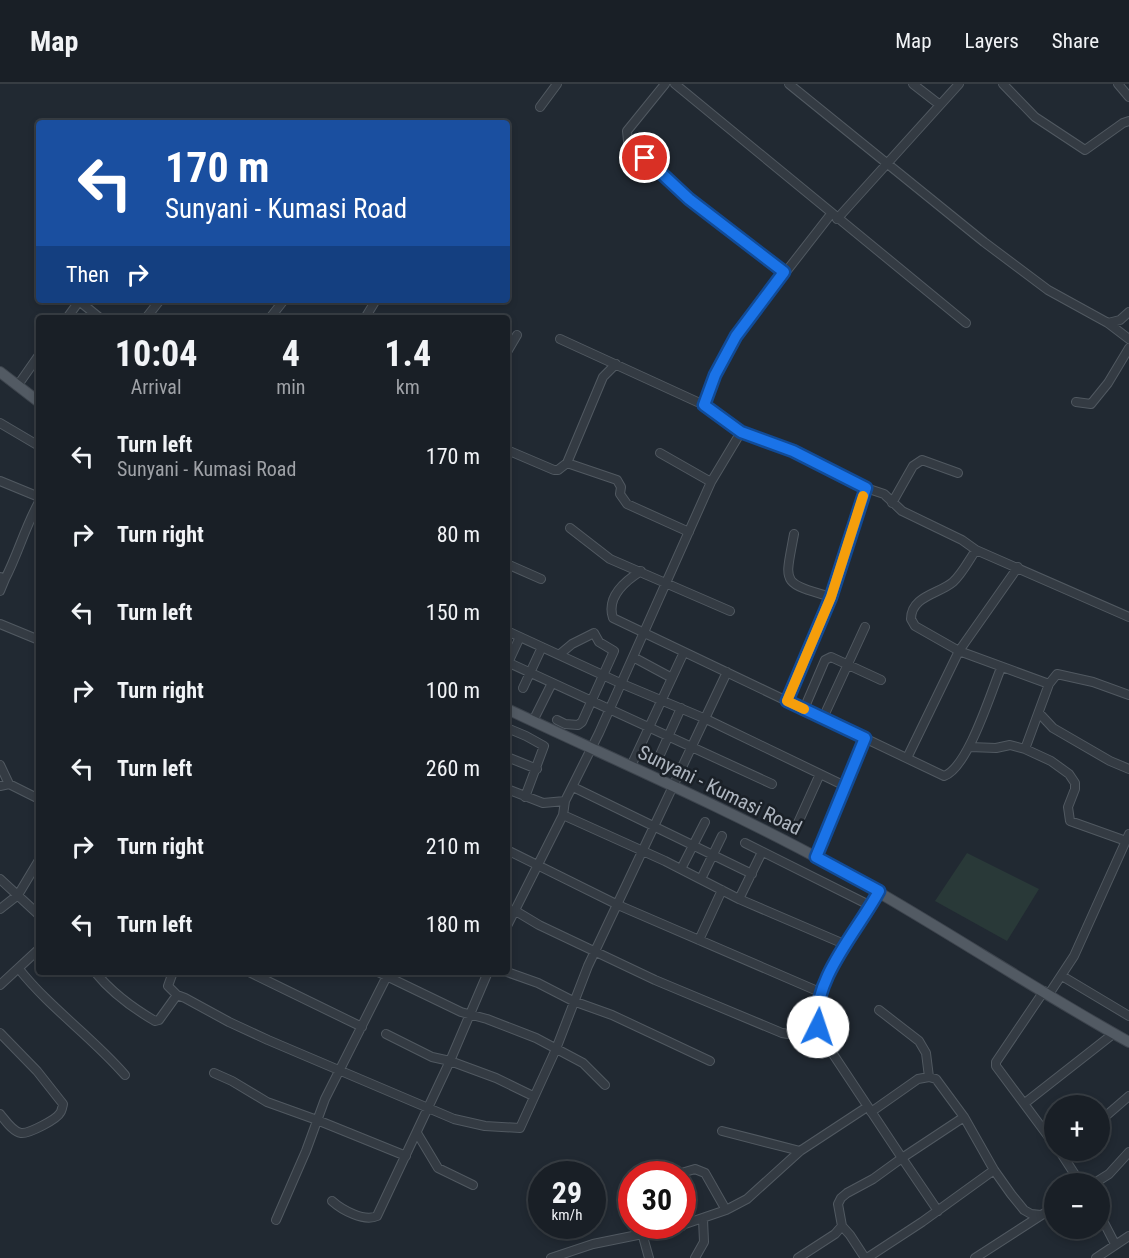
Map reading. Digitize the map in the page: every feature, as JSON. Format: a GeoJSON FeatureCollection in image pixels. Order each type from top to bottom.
{"type":"FeatureCollection","features":[{"type":"Feature","properties":{"kind":"main road"},"geometry":{"type":"LineString","coordinates":[[0,372],[36,400]]}},
{"type":"Feature","properties":{"kind":"main road","name":"Sunyani - Kumasi Road"},"geometry":{"type":"LineString","coordinates":[[510,710],[736,816],[816,857],[879,891],[1129,1042]]}},
{"type":"Feature","properties":{"kind":"street"},"geometry":{"type":"LineString","coordinates":[[540,107],[557,84]]}},
{"type":"Feature","properties":{"kind":"street"},"geometry":{"type":"LineString","coordinates":[[665,84],[627,131],[628,141],[689,199],[784,272]]}},
{"type":"Feature","properties":{"kind":"street"},"geometry":{"type":"LineString","coordinates":[[675,84],[834,217],[966,323]]}},
{"type":"Feature","properties":{"kind":"street"},"geometry":{"type":"LineString","coordinates":[[789,84],[958,222],[1048,290],[1107,323],[1129,339]]}},
{"type":"Feature","properties":{"kind":"street"},"geometry":{"type":"LineString","coordinates":[[913,84],[940,105]]}},
{"type":"Feature","properties":{"kind":"street"},"geometry":{"type":"LineString","coordinates":[[704,405],[715,375],[736,336],[784,272],[887,164],[959,84]]}},
{"type":"Feature","properties":{"kind":"street"},"geometry":{"type":"LineString","coordinates":[[1003,84],[1035,117],[1084,150],[1129,121]]}},
{"type":"Feature","properties":{"kind":"street"},"geometry":{"type":"LineString","coordinates":[[1118,84],[1129,97]]}},
{"type":"Feature","properties":{"kind":"street"},"geometry":{"type":"LineString","coordinates":[[83,303],[97,315]]}},
{"type":"Feature","properties":{"kind":"street"},"geometry":{"type":"LineString","coordinates":[[148,315],[158,303]]}},
{"type":"Feature","properties":{"kind":"street"},"geometry":{"type":"LineString","coordinates":[[272,315],[282,303]]}},
{"type":"Feature","properties":{"kind":"street"},"geometry":{"type":"LineString","coordinates":[[1107,323],[1120,320],[1129,312]]}},
{"type":"Feature","properties":{"kind":"street"},"geometry":{"type":"LineString","coordinates":[[510,347],[517,335]]}},
{"type":"Feature","properties":{"kind":"street"},"geometry":{"type":"LineString","coordinates":[[560,339],[704,405],[741,432],[793,451],[866,488],[884,494],[902,511],[962,540],[976,550],[1129,616]]}},
{"type":"Feature","properties":{"kind":"street"},"geometry":{"type":"LineString","coordinates":[[1076,402],[1091,404],[1100,395],[1129,348]]}},
{"type":"Feature","properties":{"kind":"street"},"geometry":{"type":"LineString","coordinates":[[18,385],[36,360]]}},
{"type":"Feature","properties":{"kind":"street"},"geometry":{"type":"LineString","coordinates":[[510,451],[554,470],[558,470],[567,463],[603,377],[616,364]]}},
{"type":"Feature","properties":{"kind":"street"},"geometry":{"type":"LineString","coordinates":[[0,423],[36,444]]}},
{"type":"Feature","properties":{"kind":"street"},"geometry":{"type":"LineString","coordinates":[[510,919],[562,815],[565,801],[592,748],[711,482],[741,432]]}},
{"type":"Feature","properties":{"kind":"street"},"geometry":{"type":"LineString","coordinates":[[660,453],[711,482]]}},
{"type":"Feature","properties":{"kind":"street"},"geometry":{"type":"LineString","coordinates":[[892,503],[913,466],[922,459],[958,473]]}},
{"type":"Feature","properties":{"kind":"street"},"geometry":{"type":"LineString","coordinates":[[567,463],[617,480],[621,487],[620,494],[627,504],[688,532]]}},
{"type":"Feature","properties":{"kind":"street"},"geometry":{"type":"LineString","coordinates":[[0,481],[36,495]]}},
{"type":"Feature","properties":{"kind":"street"},"geometry":{"type":"LineString","coordinates":[[787,701],[831,597],[866,488]]}},
{"type":"Feature","properties":{"kind":"street"},"geometry":{"type":"LineString","coordinates":[[0,591],[2,578],[36,508]]}},
{"type":"Feature","properties":{"kind":"street"},"geometry":{"type":"LineString","coordinates":[[570,528],[609,559],[730,611]]}},
{"type":"Feature","properties":{"kind":"street"},"geometry":{"type":"LineString","coordinates":[[794,534],[787,573],[792,582],[799,588],[831,597]]}},
{"type":"Feature","properties":{"kind":"street"},"geometry":{"type":"LineString","coordinates":[[976,550],[956,579],[920,601],[911,613],[911,619],[915,626],[959,651],[1048,684]]}},
{"type":"Feature","properties":{"kind":"street"},"geometry":{"type":"LineString","coordinates":[[510,565],[541,579]]}},
{"type":"Feature","properties":{"kind":"street"},"geometry":{"type":"LineString","coordinates":[[907,758],[959,651],[1018,567]]}},
{"type":"Feature","properties":{"kind":"street"},"geometry":{"type":"LineString","coordinates":[[640,571],[627,580],[616,594],[612,605],[613,618],[944,776],[952,771],[970,747],[1001,668]]}},
{"type":"Feature","properties":{"kind":"street"},"geometry":{"type":"LineString","coordinates":[[0,624],[36,639]]}},
{"type":"Feature","properties":{"kind":"street"},"geometry":{"type":"LineString","coordinates":[[823,718],[865,627]]}},
{"type":"Feature","properties":{"kind":"street"},"geometry":{"type":"LineString","coordinates":[[510,632],[560,654],[572,662],[706,719],[845,786]]}},
{"type":"Feature","properties":{"kind":"street"},"geometry":{"type":"LineString","coordinates":[[557,720],[565,724],[578,725],[614,651],[599,642],[594,634],[572,644],[560,654]]}},
{"type":"Feature","properties":{"kind":"street"},"geometry":{"type":"LineString","coordinates":[[510,657],[520,637]]}},
{"type":"Feature","properties":{"kind":"street"},"geometry":{"type":"LineString","coordinates":[[523,688],[542,647]]}},
{"type":"Feature","properties":{"kind":"street"},"geometry":{"type":"LineString","coordinates":[[631,766],[684,652]]}},
{"type":"Feature","properties":{"kind":"street"},"geometry":{"type":"LineString","coordinates":[[633,657],[672,678]]}},
{"type":"Feature","properties":{"kind":"street"},"geometry":{"type":"LineString","coordinates":[[804,709],[825,660],[831,657],[881,680]]}},
{"type":"Feature","properties":{"kind":"street"},"geometry":{"type":"LineString","coordinates":[[510,664],[772,784]]}},
{"type":"Feature","properties":{"kind":"street"},"geometry":{"type":"LineString","coordinates":[[172,975],[168,986],[177,995],[268,1040],[463,1122],[520,1128],[556,1049],[573,1001],[727,672]]}},
{"type":"Feature","properties":{"kind":"street"},"geometry":{"type":"LineString","coordinates":[[1024,748],[1048,684],[1059,674],[1129,695]]}},
{"type":"Feature","properties":{"kind":"street"},"geometry":{"type":"LineString","coordinates":[[533,721],[552,683]]}},
{"type":"Feature","properties":{"kind":"street"},"geometry":{"type":"LineString","coordinates":[[659,757],[681,708]]}},
{"type":"Feature","properties":{"kind":"street"},"geometry":{"type":"LineString","coordinates":[[1039,713],[1053,728],[1110,761],[1129,769]]}},
{"type":"Feature","properties":{"kind":"street"},"geometry":{"type":"LineString","coordinates":[[510,729],[543,744],[544,749],[525,797]]}},
{"type":"Feature","properties":{"kind":"street"},"geometry":{"type":"LineString","coordinates":[[816,857],[865,738]]}},
{"type":"Feature","properties":{"kind":"street"},"geometry":{"type":"LineString","coordinates":[[970,747],[996,748],[1010,745],[1024,748],[1051,761],[1073,779],[1075,789],[1068,807],[1071,822],[1127,837],[1074,956],[1062,976],[996,1062],[996,1066],[1044,1130]]}},
{"type":"Feature","properties":{"kind":"street"},"geometry":{"type":"LineString","coordinates":[[510,758],[537,769]]}},
{"type":"Feature","properties":{"kind":"street"},"geometry":{"type":"LineString","coordinates":[[0,765],[4,785],[36,798]]}},
{"type":"Feature","properties":{"kind":"street"},"geometry":{"type":"LineString","coordinates":[[797,825],[820,774]]}},
{"type":"Feature","properties":{"kind":"street"},"geometry":{"type":"LineString","coordinates":[[573,787],[752,874]]}},
{"type":"Feature","properties":{"kind":"street"},"geometry":{"type":"LineString","coordinates":[[510,790],[543,803],[554,804],[565,801]]}},
{"type":"Feature","properties":{"kind":"street"},"geometry":{"type":"LineString","coordinates":[[562,815],[681,869],[739,899],[844,944]]}},
{"type":"Feature","properties":{"kind":"street"},"geometry":{"type":"LineString","coordinates":[[681,869],[705,822]]}},
{"type":"Feature","properties":{"kind":"street"},"geometry":{"type":"LineString","coordinates":[[701,879],[722,836]]}},
{"type":"Feature","properties":{"kind":"street"},"geometry":{"type":"LineString","coordinates":[[745,843],[871,906]]}},
{"type":"Feature","properties":{"kind":"street"},"geometry":{"type":"LineString","coordinates":[[510,851],[618,905],[822,993]]}},
{"type":"Feature","properties":{"kind":"street"},"geometry":{"type":"LineString","coordinates":[[739,899],[762,852]]}},
{"type":"Feature","properties":{"kind":"street"},"geometry":{"type":"LineString","coordinates":[[0,909],[18,895],[36,865]]}},
{"type":"Feature","properties":{"kind":"street"},"geometry":{"type":"LineString","coordinates":[[0,879],[36,912]]}},
{"type":"Feature","properties":{"kind":"street"},"geometry":{"type":"LineString","coordinates":[[699,940],[722,890]]}},
{"type":"Feature","properties":{"kind":"street"},"geometry":{"type":"LineString","coordinates":[[514,910],[539,925],[685,994],[782,1033],[794,1035],[798,1034],[816,1012],[844,944],[879,891]]}},
{"type":"Feature","properties":{"kind":"street"},"geometry":{"type":"LineString","coordinates":[[0,985],[36,953]]}},
{"type":"Feature","properties":{"kind":"street"},"geometry":{"type":"LineString","coordinates":[[19,969],[33,987],[93,1041],[125,1075]]}},
{"type":"Feature","properties":{"kind":"street"},"geometry":{"type":"LineString","coordinates":[[510,973],[538,983],[573,1001],[620,1018],[710,1061]]}},
{"type":"Feature","properties":{"kind":"street"},"geometry":{"type":"LineString","coordinates":[[97,975],[126,1004],[155,1021],[159,1020],[177,995]]}},
{"type":"Feature","properties":{"kind":"street"},"geometry":{"type":"LineString","coordinates":[[255,975],[362,1027]]}},
{"type":"Feature","properties":{"kind":"street"},"geometry":{"type":"LineString","coordinates":[[276,1220],[339,1069],[388,975]]}},
{"type":"Feature","properties":{"kind":"street"},"geometry":{"type":"LineString","coordinates":[[390,975],[469,1014],[516,1029],[556,1049],[583,1063],[605,1085]]}},
{"type":"Feature","properties":{"kind":"street"},"geometry":{"type":"LineString","coordinates":[[332,1201],[343,1210],[367,1218],[377,1216],[417,1133],[487,975]]}},
{"type":"Feature","properties":{"kind":"street"},"geometry":{"type":"LineString","coordinates":[[1062,976],[1129,1016]]}},
{"type":"Feature","properties":{"kind":"street"},"geometry":{"type":"LineString","coordinates":[[879,1010],[919,1041],[926,1053],[928,1077]]}},
{"type":"Feature","properties":{"kind":"street"},"geometry":{"type":"LineString","coordinates":[[816,1012],[822,1035],[938,1211]]}},
{"type":"Feature","properties":{"kind":"street"},"geometry":{"type":"LineString","coordinates":[[0,1033],[37,1071],[63,1104],[56,1118],[30,1132],[21,1133],[14,1129],[0,1114]]}},
{"type":"Feature","properties":{"kind":"street"},"geometry":{"type":"LineString","coordinates":[[386,1034],[432,1057],[450,1060],[533,1096]]}},
{"type":"Feature","properties":{"kind":"street"},"geometry":{"type":"LineString","coordinates":[[1025,1103],[1113,1034]]}},
{"type":"Feature","properties":{"kind":"street"},"geometry":{"type":"LineString","coordinates":[[214,1073],[267,1102],[317,1119],[406,1156]]}},
{"type":"Feature","properties":{"kind":"street"},"geometry":{"type":"LineString","coordinates":[[696,1221],[747,1199],[800,1151],[918,1079],[928,1077],[936,1079],[964,1117],[993,1170],[1024,1210],[1031,1214],[1041,1215]]}},
{"type":"Feature","properties":{"kind":"street"},"geometry":{"type":"LineString","coordinates":[[1110,1112],[1129,1096]]}},
{"type":"Feature","properties":{"kind":"street"},"geometry":{"type":"LineString","coordinates":[[964,1117],[841,1198],[838,1204],[842,1226],[866,1258],[938,1211],[993,1170]]}},
{"type":"Feature","properties":{"kind":"street"},"geometry":{"type":"LineString","coordinates":[[722,1131],[800,1151]]}},
{"type":"Feature","properties":{"kind":"street"},"geometry":{"type":"LineString","coordinates":[[417,1133],[438,1168],[473,1185]]}},
{"type":"Feature","properties":{"kind":"street"},"geometry":{"type":"LineString","coordinates":[[1110,1173],[1129,1152]]}},
{"type":"Feature","properties":{"kind":"street"},"geometry":{"type":"LineString","coordinates":[[696,1169],[705,1173],[726,1210]]}},
{"type":"Feature","properties":{"kind":"street"},"geometry":{"type":"LineString","coordinates":[[975,1258],[1044,1213]]}},
{"type":"Feature","properties":{"kind":"street"},"geometry":{"type":"LineString","coordinates":[[695,1258],[704,1242],[703,1219]]}},
{"type":"Feature","properties":{"kind":"street"},"geometry":{"type":"LineString","coordinates":[[798,1258],[835,1234],[842,1226]]}},
{"type":"Feature","properties":{"kind":"street"},"geometry":{"type":"LineString","coordinates":[[1110,1234],[1115,1244]]}},
{"type":"Feature","properties":{"kind":"street"},"geometry":{"type":"LineString","coordinates":[[1096,1258],[1129,1236]]}},
{"type":"Feature","properties":{"kind":"street"},"geometry":{"type":"LineString","coordinates":[[550,1258],[618,1238]]}},
{"type":"Feature","properties":{"kind":"street"},"geometry":{"type":"LineString","coordinates":[[644,1239],[649,1258]]}},
{"type":"Feature","properties":{"kind":"shaded area"},"geometry":{"type":"Polygon","coordinates":[[[967,853],[1039,889],[1007,941],[935,901],[967,853]]]}},
{"type":"Feature","properties":{"kind":"slow traffic"},"geometry":{"type":"LineString","coordinates":[[804,709],[787,701],[831,597],[863,496]]}},
{"type":"Feature","properties":{"kind":"route"},"geometry":{"type":"LineString","coordinates":[[645,158],[689,199],[784,272],[736,336],[720,364],[704,405],[741,432],[793,451],[866,488],[831,597],[787,701],[865,738],[816,857],[879,891],[844,944],[831,972],[816,1012],[818,1027]]}}]}
